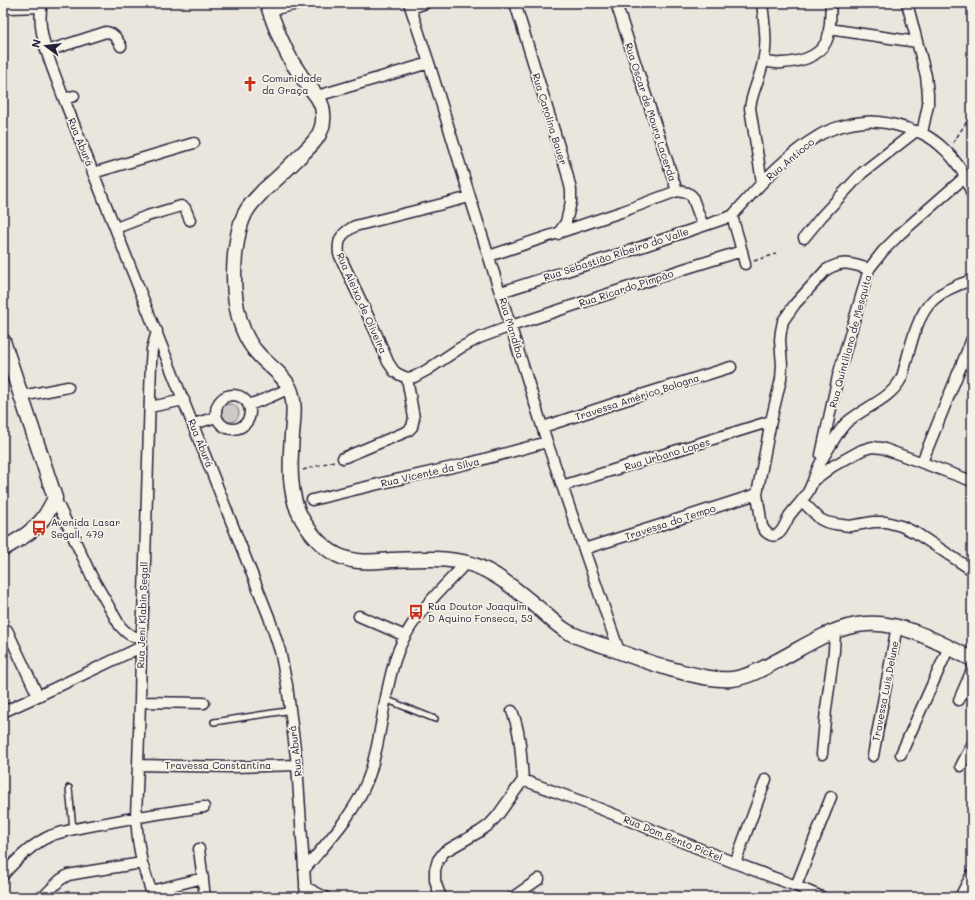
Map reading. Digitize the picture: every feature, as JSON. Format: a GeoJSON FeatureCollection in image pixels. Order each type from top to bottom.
{"type":"FeatureCollection","features":[{"type":"Feature","properties":{"kind":"street"},"geometry":{"type":"LineString","coordinates":[[3,3],[9,8],[42,5]]}},
{"type":"Feature","properties":{"kind":"street"},"geometry":{"type":"LineString","coordinates":[[303,3],[268,6],[287,52],[303,79],[317,96],[324,112],[322,129],[317,138],[306,150],[253,201],[248,208],[243,217],[238,236],[234,274],[238,312],[244,333],[251,346],[281,376],[290,388],[293,402],[291,453],[292,485],[295,504],[302,518],[323,546],[342,557],[353,561],[369,562],[430,559],[473,565],[488,572],[510,586],[568,632],[619,652],[674,670],[719,679],[732,679],[744,676],[765,668],[835,631],[869,623],[897,626],[928,637],[972,659]]}},
{"type":"Feature","properties":{"kind":"street"},"geometry":{"type":"LineString","coordinates":[[410,5],[426,3]]}},
{"type":"Feature","properties":{"kind":"street","name":"Rua Carolina Bauer"},"geometry":{"type":"LineString","coordinates":[[515,3],[571,190],[571,202],[566,222],[558,234]]}},
{"type":"Feature","properties":{"kind":"street","name":"Rua Oscar de Moura Lacerda"},"geometry":{"type":"LineString","coordinates":[[489,256],[558,234],[677,191],[616,3]]}},
{"type":"Feature","properties":{"kind":"street"},"geometry":{"type":"LineString","coordinates":[[762,3],[765,32],[764,61],[751,99],[750,108],[762,182]]}},
{"type":"Feature","properties":{"kind":"street"},"geometry":{"type":"LineString","coordinates":[[764,61],[781,64],[807,59],[817,53],[827,38],[831,3]]}},
{"type":"Feature","properties":{"kind":"street"},"geometry":{"type":"LineString","coordinates":[[804,238],[822,216],[862,173],[919,132],[928,105],[928,94],[926,76],[907,3]]}},
{"type":"Feature","properties":{"kind":"street","name":"Rua Aburá"},"geometry":{"type":"LineString","coordinates":[[42,5],[41,27],[46,51],[69,97],[93,173],[194,424],[269,617],[287,685],[297,765],[305,892]]}},
{"type":"Feature","properties":{"kind":"street","name":"Rua Mandiba"},"geometry":{"type":"LineString","coordinates":[[410,5],[430,63],[470,197],[562,486],[619,652]]}},
{"type":"Feature","properties":{"kind":"street"},"geometry":{"type":"LineString","coordinates":[[829,29],[917,42]]}},
{"type":"Feature","properties":{"kind":"street"},"geometry":{"type":"LineString","coordinates":[[46,51],[106,32],[109,32],[115,36],[120,46]]}},
{"type":"Feature","properties":{"kind":"street"},"geometry":{"type":"LineString","coordinates":[[317,96],[430,63]]}},
{"type":"Feature","properties":{"kind":"street","name":"Rua Antioco"},"geometry":{"type":"LineString","coordinates":[[732,216],[762,182],[804,145],[820,135],[843,126],[865,122],[881,122],[895,125],[919,132],[934,141],[956,162],[965,177],[972,194]]}},
{"type":"Feature","properties":{"kind":"street"},"geometry":{"type":"LineString","coordinates":[[93,173],[194,143]]}},
{"type":"Feature","properties":{"kind":"street"},"geometry":{"type":"LineString","coordinates":[[869,269],[883,251],[901,233],[965,177]]}},
{"type":"Feature","properties":{"kind":"street"},"geometry":{"type":"LineString","coordinates":[[677,191],[684,192],[692,196],[703,226]]}},
{"type":"Feature","properties":{"kind":"street","name":"Rua Aleixo de Oliveira"},"geometry":{"type":"LineString","coordinates":[[407,378],[394,371],[388,362],[339,254],[338,247],[340,239],[346,231],[355,226],[470,197]]}},
{"type":"Feature","properties":{"kind":"street"},"geometry":{"type":"LineString","coordinates":[[116,228],[147,216],[181,206],[185,208],[190,220]]}},
{"type":"Feature","properties":{"kind":"street"},"geometry":{"type":"LineString","coordinates":[[732,216],[745,264]]}},
{"type":"Feature","properties":{"kind":"street","name":"Rua Sebastião Ribeiro do Valle"},"geometry":{"type":"LineString","coordinates":[[500,292],[732,216]]}},
{"type":"Feature","properties":{"kind":"street","name":"Rua Ricardo Pimpão"},"geometry":{"type":"LineString","coordinates":[[511,326],[742,251]]}},
{"type":"Feature","properties":{"kind":"street","name":"Rua Quintiliano de Mesquita"},"geometry":{"type":"LineString","coordinates":[[802,501],[778,534],[775,536],[770,535],[764,530],[757,494],[782,379],[781,331],[783,321],[795,304],[826,270],[837,264],[845,263],[869,269],[838,376],[819,465]]}},
{"type":"Feature","properties":{"kind":"street"},"geometry":{"type":"LineString","coordinates":[[971,567],[916,533],[901,526],[886,522],[873,522],[850,526],[826,522],[820,519],[802,501],[814,480],[819,465],[845,424],[887,395],[899,384],[917,325],[924,311],[933,300],[944,292],[964,282],[972,280]]}},
{"type":"Feature","properties":{"kind":"street"},"geometry":{"type":"LineString","coordinates":[[343,458],[408,431],[412,427],[414,418],[407,378],[414,377],[427,370],[471,341],[511,326]]}},
{"type":"Feature","properties":{"kind":"street","name":"Rua Jeni Klabin Segall"},"geometry":{"type":"LineString","coordinates":[[152,894],[142,863],[136,817],[151,362],[152,349],[157,331]]}},
{"type":"Feature","properties":{"kind":"street"},"geometry":{"type":"LineString","coordinates":[[922,462],[972,339]]}},
{"type":"Feature","properties":{"kind":"street"},"geometry":{"type":"LineString","coordinates":[[3,712],[38,696],[141,643],[126,633],[120,626],[92,577],[55,498],[4,345]]}},
{"type":"Feature","properties":{"kind":"street","name":"Travessa Américo Bologna"},"geometry":{"type":"LineString","coordinates":[[543,427],[732,367]]}},
{"type":"Feature","properties":{"kind":"street"},"geometry":{"type":"LineString","coordinates":[[22,396],[68,387]]}},
{"type":"Feature","properties":{"kind":"street"},"geometry":{"type":"LineString","coordinates":[[249,405],[290,388]]}},
{"type":"Feature","properties":{"kind":"street"},"geometry":{"type":"LineString","coordinates":[[227,395],[237,395],[242,397],[249,405],[250,415],[245,424],[241,427],[236,429],[226,428],[218,422],[216,417],[216,406],[222,398],[227,395]]}},
{"type":"Feature","properties":{"kind":"street"},"geometry":{"type":"LineString","coordinates":[[150,407],[184,400]]}},
{"type":"Feature","properties":{"kind":"street"},"geometry":{"type":"LineString","coordinates":[[194,424],[216,417]]}},
{"type":"Feature","properties":{"kind":"street","name":"Rua Urbano Lopes"},"geometry":{"type":"LineString","coordinates":[[562,486],[772,421]]}},
{"type":"Feature","properties":{"kind":"street","name":"Rua Vicente da Silva"},"geometry":{"type":"LineString","coordinates":[[312,500],[466,464],[548,442]]}},
{"type":"Feature","properties":{"kind":"street"},"geometry":{"type":"LineString","coordinates":[[814,480],[833,466],[862,450],[872,447],[882,448],[972,481]]}},
{"type":"Feature","properties":{"kind":"street","name":"Travessa do Tempo"},"geometry":{"type":"LineString","coordinates":[[584,549],[757,494]]}},
{"type":"Feature","properties":{"kind":"street"},"geometry":{"type":"LineString","coordinates":[[3,549],[31,531],[50,509],[55,498]]}},
{"type":"Feature","properties":{"kind":"street"},"geometry":{"type":"LineString","coordinates":[[304,870],[350,814],[364,788],[373,764],[395,660],[405,636],[425,607],[466,563]]}},
{"type":"Feature","properties":{"kind":"street"},"geometry":{"type":"LineString","coordinates":[[359,616],[405,636]]}},
{"type":"Feature","properties":{"kind":"street","name":"Travessa Luís Delune"},"geometry":{"type":"LineString","coordinates":[[873,756],[897,626]]}},
{"type":"Feature","properties":{"kind":"street"},"geometry":{"type":"LineString","coordinates":[[7,630],[38,696]]}},
{"type":"Feature","properties":{"kind":"street"},"geometry":{"type":"LineString","coordinates":[[822,754],[835,631]]}},
{"type":"Feature","properties":{"kind":"street"},"geometry":{"type":"LineString","coordinates":[[901,754],[949,647]]}},
{"type":"Feature","properties":{"kind":"street"},"geometry":{"type":"LineString","coordinates":[[959,700],[972,670]]}},
{"type":"Feature","properties":{"kind":"street"},"geometry":{"type":"LineString","coordinates":[[140,702],[204,703]]}},
{"type":"Feature","properties":{"kind":"street"},"geometry":{"type":"LineString","coordinates":[[441,897],[435,880],[435,870],[438,860],[444,852],[489,825],[498,816],[523,780],[519,734],[516,720],[512,711]]}},
{"type":"Feature","properties":{"kind":"street"},"geometry":{"type":"LineString","coordinates":[[961,766],[972,745]]}},
{"type":"Feature","properties":{"kind":"street","name":"Travessa Constantina"},"geometry":{"type":"LineString","coordinates":[[138,765],[245,767],[297,765]]}},
{"type":"Feature","properties":{"kind":"street"},"geometry":{"type":"LineString","coordinates":[[735,863],[766,779]]}},
{"type":"Feature","properties":{"kind":"street","name":"Rua Dom Bento Pickel"},"geometry":{"type":"LineString","coordinates":[[523,780],[822,897]]}},
{"type":"Feature","properties":{"kind":"street"},"geometry":{"type":"LineString","coordinates":[[796,886],[831,797]]}},
{"type":"Feature","properties":{"kind":"street"},"geometry":{"type":"LineString","coordinates":[[3,875],[34,845],[50,836],[73,829],[136,817],[204,807]]}},
{"type":"Feature","properties":{"kind":"street"},"geometry":{"type":"LineString","coordinates":[[199,849],[205,897]]}},
{"type":"Feature","properties":{"kind":"street"},"geometry":{"type":"LineString","coordinates":[[43,897],[60,880],[68,876],[142,863]]}},
{"type":"Feature","properties":{"kind":"street"},"geometry":{"type":"LineString","coordinates":[[960,897],[972,874]]}},
{"type":"Feature","properties":{"kind":"street"},"geometry":{"type":"LineString","coordinates":[[152,894],[203,878]]}},
{"type":"Feature","properties":{"kind":"street"},"geometry":{"type":"LineString","coordinates":[[513,897],[539,879]]}},
{"type":"Feature","properties":{"kind":"street"},"geometry":{"type":"LineString","coordinates":[[305,892],[325,897]]}},
{"type":"Feature","properties":{"kind":"lane"},"geometry":{"type":"LineString","coordinates":[[386,698],[435,719]]}},
{"type":"Feature","properties":{"kind":"lane"},"geometry":{"type":"LineString","coordinates":[[214,722],[290,710]]}},
{"type":"Feature","properties":{"kind":"lane"},"geometry":{"type":"LineString","coordinates":[[69,788],[73,829]]}},
{"type":"Feature","properties":{"kind":"path"},"geometry":{"type":"LineString","coordinates":[[950,148],[969,118],[972,116]]}},
{"type":"Feature","properties":{"kind":"path"},"geometry":{"type":"LineString","coordinates":[[745,264],[776,254]]}},
{"type":"Feature","properties":{"kind":"path"},"geometry":{"type":"LineString","coordinates":[[292,474],[343,458]]}},
{"type":"Feature","properties":{"kind":"shaded area"},"geometry":{"type":"Polygon","coordinates":[[[230,404],[236,407],[239,413],[236,419],[230,422],[224,419],[221,413],[224,407],[230,404]]]}},
{"type":"Feature","properties":{"kind":"place","name":"Comunidade da Graça"},"geometry":{"type":"Point","coordinates":[250,84]}},
{"type":"Feature","properties":{"kind":"place","name":"Avenida Lasar Segall, 479"},"geometry":{"type":"Point","coordinates":[39,528]}},
{"type":"Feature","properties":{"kind":"place","name":"Rua Doutor Joaquim D Aquino Fonseca, 53"},"geometry":{"type":"Point","coordinates":[416,612]}}]}
